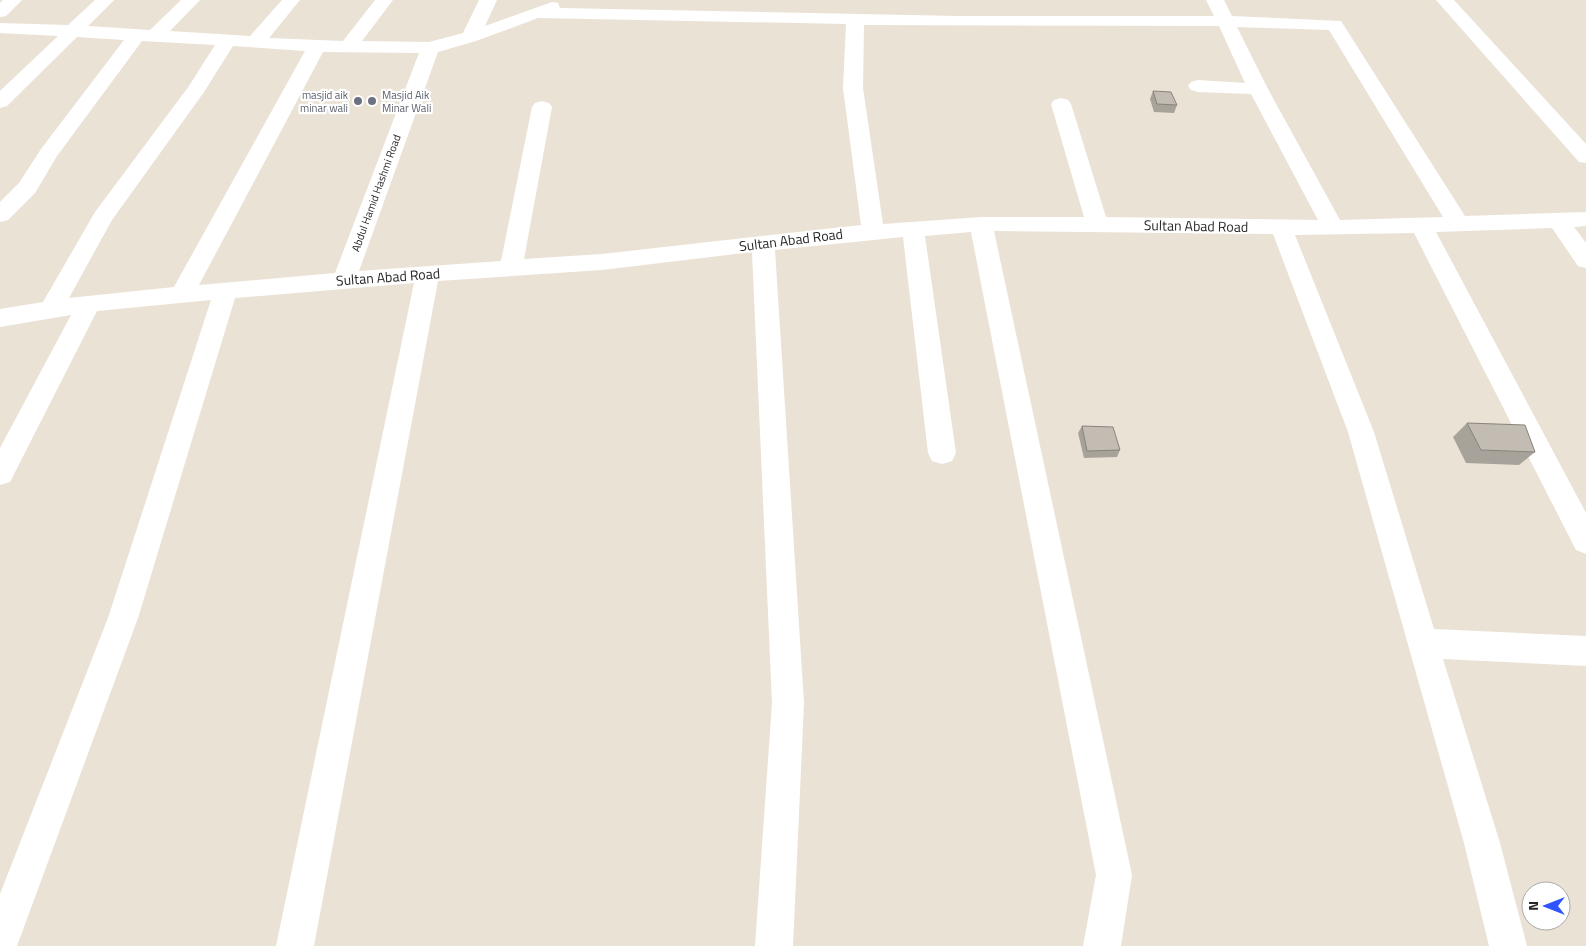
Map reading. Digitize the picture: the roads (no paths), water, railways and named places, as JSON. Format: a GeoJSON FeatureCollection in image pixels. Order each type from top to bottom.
{"type":"FeatureCollection","features":[{"type":"Feature","properties":{"kind":"street"},"geometry":{"type":"LineString","coordinates":[[0,12],[14,0]]}},
{"type":"Feature","properties":{"kind":"street"},"geometry":{"type":"LineString","coordinates":[[0,102],[105,0]]}},
{"type":"Feature","properties":{"kind":"street"},"geometry":{"type":"LineString","coordinates":[[0,215],[27,188],[48,154],[145,36],[191,0]]}},
{"type":"Feature","properties":{"kind":"street"},"geometry":{"type":"LineString","coordinates":[[254,42],[292,0]]}},
{"type":"Feature","properties":{"kind":"street"},"geometry":{"type":"LineString","coordinates":[[348,47],[384,0]]}},
{"type":"Feature","properties":{"kind":"street"},"geometry":{"type":"LineString","coordinates":[[470,37],[488,0]]}},
{"type":"Feature","properties":{"kind":"street"},"geometry":{"type":"LineString","coordinates":[[0,28],[317,46],[430,48],[470,37],[530,10],[570,0]]}},
{"type":"Feature","properties":{"kind":"street"},"geometry":{"type":"LineString","coordinates":[[1215,0],[1258,89],[1333,228]]}},
{"type":"Feature","properties":{"kind":"street"},"geometry":{"type":"LineString","coordinates":[[1445,0],[1586,156]]}},
{"type":"Feature","properties":{"kind":"street"},"geometry":{"type":"LineString","coordinates":[[530,10],[958,22],[1335,24],[1458,223]]}},
{"type":"Feature","properties":{"kind":"street"},"geometry":{"type":"LineString","coordinates":[[855,19],[853,88],[873,233]]}},
{"type":"Feature","properties":{"kind":"street"},"geometry":{"type":"LineString","coordinates":[[51,309],[103,217],[197,88],[228,41]]}},
{"type":"Feature","properties":{"kind":"street"},"geometry":{"type":"LineString","coordinates":[[182,294],[317,46]]}},
{"type":"Feature","properties":{"kind":"street","name":"Abdul Hamid Hashmi Road"},"geometry":{"type":"LineString","coordinates":[[344,280],[430,48]]}},
{"type":"Feature","properties":{"kind":"street"},"geometry":{"type":"LineString","coordinates":[[1198,86],[1258,89]]}},
{"type":"Feature","properties":{"kind":"street"},"geometry":{"type":"LineString","coordinates":[[1061,104],[1097,224]]}},
{"type":"Feature","properties":{"kind":"street"},"geometry":{"type":"LineString","coordinates":[[511,268],[542,107]]}},
{"type":"Feature","properties":{"kind":"street","name":"Sultan Abad Road"},"geometry":{"type":"LineString","coordinates":[[0,318],[89,303],[182,294],[344,280],[602,262],[843,234],[981,224],[1333,228],[1586,219]]}},
{"type":"Feature","properties":{"kind":"street"},"geometry":{"type":"LineString","coordinates":[[1558,220],[1586,260]]}},
{"type":"Feature","properties":{"kind":"street"},"geometry":{"type":"LineString","coordinates":[[981,224],[1114,875],[1102,946]]}},
{"type":"Feature","properties":{"kind":"street"},"geometry":{"type":"LineString","coordinates":[[1421,225],[1586,541]]}},
{"type":"Feature","properties":{"kind":"street"},"geometry":{"type":"LineString","coordinates":[[1281,227],[1361,432],[1482,843],[1508,946]]}},
{"type":"Feature","properties":{"kind":"street"},"geometry":{"type":"LineString","coordinates":[[913,230],[942,453]]}},
{"type":"Feature","properties":{"kind":"street"},"geometry":{"type":"LineString","coordinates":[[763,243],[788,703],[774,946]]}},
{"type":"Feature","properties":{"kind":"street"},"geometry":{"type":"LineString","coordinates":[[295,946],[428,274]]}},
{"type":"Feature","properties":{"kind":"street"},"geometry":{"type":"LineString","coordinates":[[0,942],[123,618],[226,290]]}},
{"type":"Feature","properties":{"kind":"street"},"geometry":{"type":"LineString","coordinates":[[0,474],[89,303]]}},
{"type":"Feature","properties":{"kind":"street"},"geometry":{"type":"LineString","coordinates":[[1423,643],[1586,651]]}},
{"type":"Feature","properties":{"kind":"place","name":"masjid aik minar wali"},"geometry":{"type":"Point","coordinates":[358,101]}},
{"type":"Feature","properties":{"kind":"place","name":"Masjid Aik Minar Wali"},"geometry":{"type":"Point","coordinates":[372,101]}}]}
